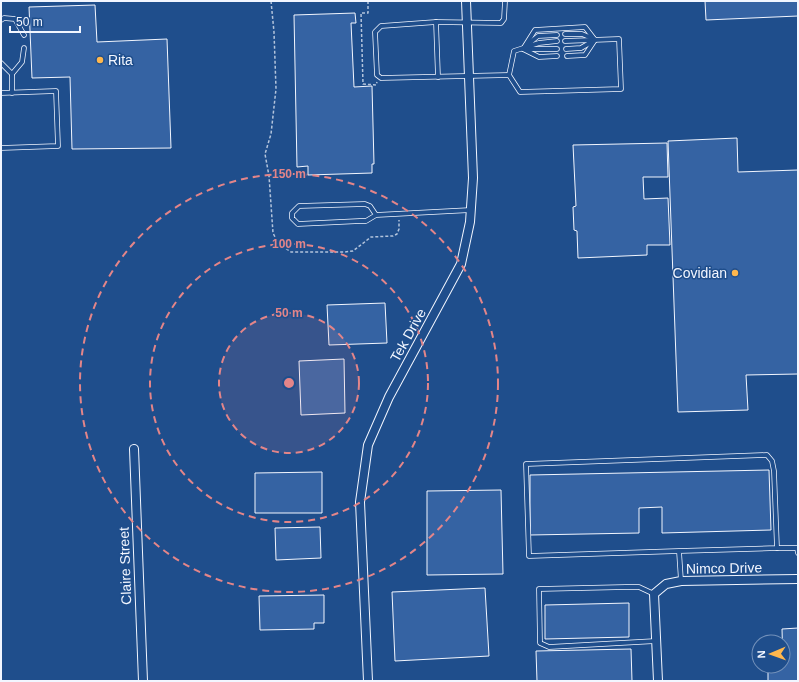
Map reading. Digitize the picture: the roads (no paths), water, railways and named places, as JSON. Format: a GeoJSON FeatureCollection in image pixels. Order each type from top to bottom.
{"type":"FeatureCollection","features":[{"type":"Feature","properties":{"kind":"street","name":"Tek Drive"},"geometry":{"type":"LineString","coordinates":[[368,681],[360,502],[368,445],[389,397],[461,264],[471,210],[473,178],[466,1]]}},
{"type":"Feature","properties":{"kind":"street","name":"Claire Street"},"geometry":{"type":"LineString","coordinates":[[134,449],[143,681]]}},
{"type":"Feature","properties":{"kind":"street","name":"Nimco Drive"},"geometry":{"type":"LineString","coordinates":[[654,594],[666,584],[681,581],[798,579]]}},
{"type":"Feature","properties":{"kind":"street"},"geometry":{"type":"LineString","coordinates":[[654,594],[658,681]]}},
{"type":"Feature","properties":{"kind":"lane"},"geometry":{"type":"LineString","coordinates":[[505,1],[504,20],[501,23],[436,22],[381,26],[377,28],[375,32],[377,75],[379,77],[509,75]]}},
{"type":"Feature","properties":{"kind":"lane"},"geometry":{"type":"LineString","coordinates":[[1,20],[4,18],[15,19],[24,35]]}},
{"type":"Feature","properties":{"kind":"lane"},"geometry":{"type":"LineString","coordinates":[[436,22],[438,77]]}},
{"type":"Feature","properties":{"kind":"lane"},"geometry":{"type":"LineString","coordinates":[[522,49],[535,30],[545,28],[585,27],[595,40]]}},
{"type":"Feature","properties":{"kind":"lane"},"geometry":{"type":"LineString","coordinates":[[565,34],[582,34],[595,40]]}},
{"type":"Feature","properties":{"kind":"lane"},"geometry":{"type":"LineString","coordinates":[[522,49],[538,36],[557,35]]}},
{"type":"Feature","properties":{"kind":"lane"},"geometry":{"type":"LineString","coordinates":[[557,41],[539,42],[514,51],[509,75],[520,92],[621,89],[619,39],[565,41]]}},
{"type":"Feature","properties":{"kind":"lane"},"geometry":{"type":"LineString","coordinates":[[566,49],[581,48],[595,40]]}},
{"type":"Feature","properties":{"kind":"lane"},"geometry":{"type":"LineString","coordinates":[[567,56],[585,55],[595,40]]}},
{"type":"Feature","properties":{"kind":"lane"},"geometry":{"type":"LineString","coordinates":[[12,93],[12,74],[22,62],[24,48]]}},
{"type":"Feature","properties":{"kind":"lane"},"geometry":{"type":"LineString","coordinates":[[522,49],[556,50]]}},
{"type":"Feature","properties":{"kind":"lane"},"geometry":{"type":"LineString","coordinates":[[522,49],[539,57],[557,56]]}},
{"type":"Feature","properties":{"kind":"lane"},"geometry":{"type":"LineString","coordinates":[[1,63],[12,74]]}},
{"type":"Feature","properties":{"kind":"lane"},"geometry":{"type":"LineString","coordinates":[[1,93],[56,91],[58,146],[1,148]]}},
{"type":"Feature","properties":{"kind":"lane"},"geometry":{"type":"LineString","coordinates":[[376,215],[370,206],[365,204],[299,206],[292,213],[292,218],[298,224],[366,221],[376,215],[471,210]]}},
{"type":"Feature","properties":{"kind":"lane"},"geometry":{"type":"LineString","coordinates":[[777,548],[774,471],[772,461],[768,455],[526,464],[529,556],[777,548],[797,548],[798,553]]}},
{"type":"Feature","properties":{"kind":"lane"},"geometry":{"type":"LineString","coordinates":[[679,551],[681,581]]}},
{"type":"Feature","properties":{"kind":"lane"},"geometry":{"type":"LineString","coordinates":[[654,594],[639,587],[539,589],[540,643],[549,646],[656,641]]}},
{"type":"Feature","properties":{"kind":"place","name":"Rita"},"geometry":{"type":"Point","coordinates":[100,60]}},
{"type":"Feature","properties":{"kind":"place","name":"Covidian"},"geometry":{"type":"Point","coordinates":[735,273]}}]}
